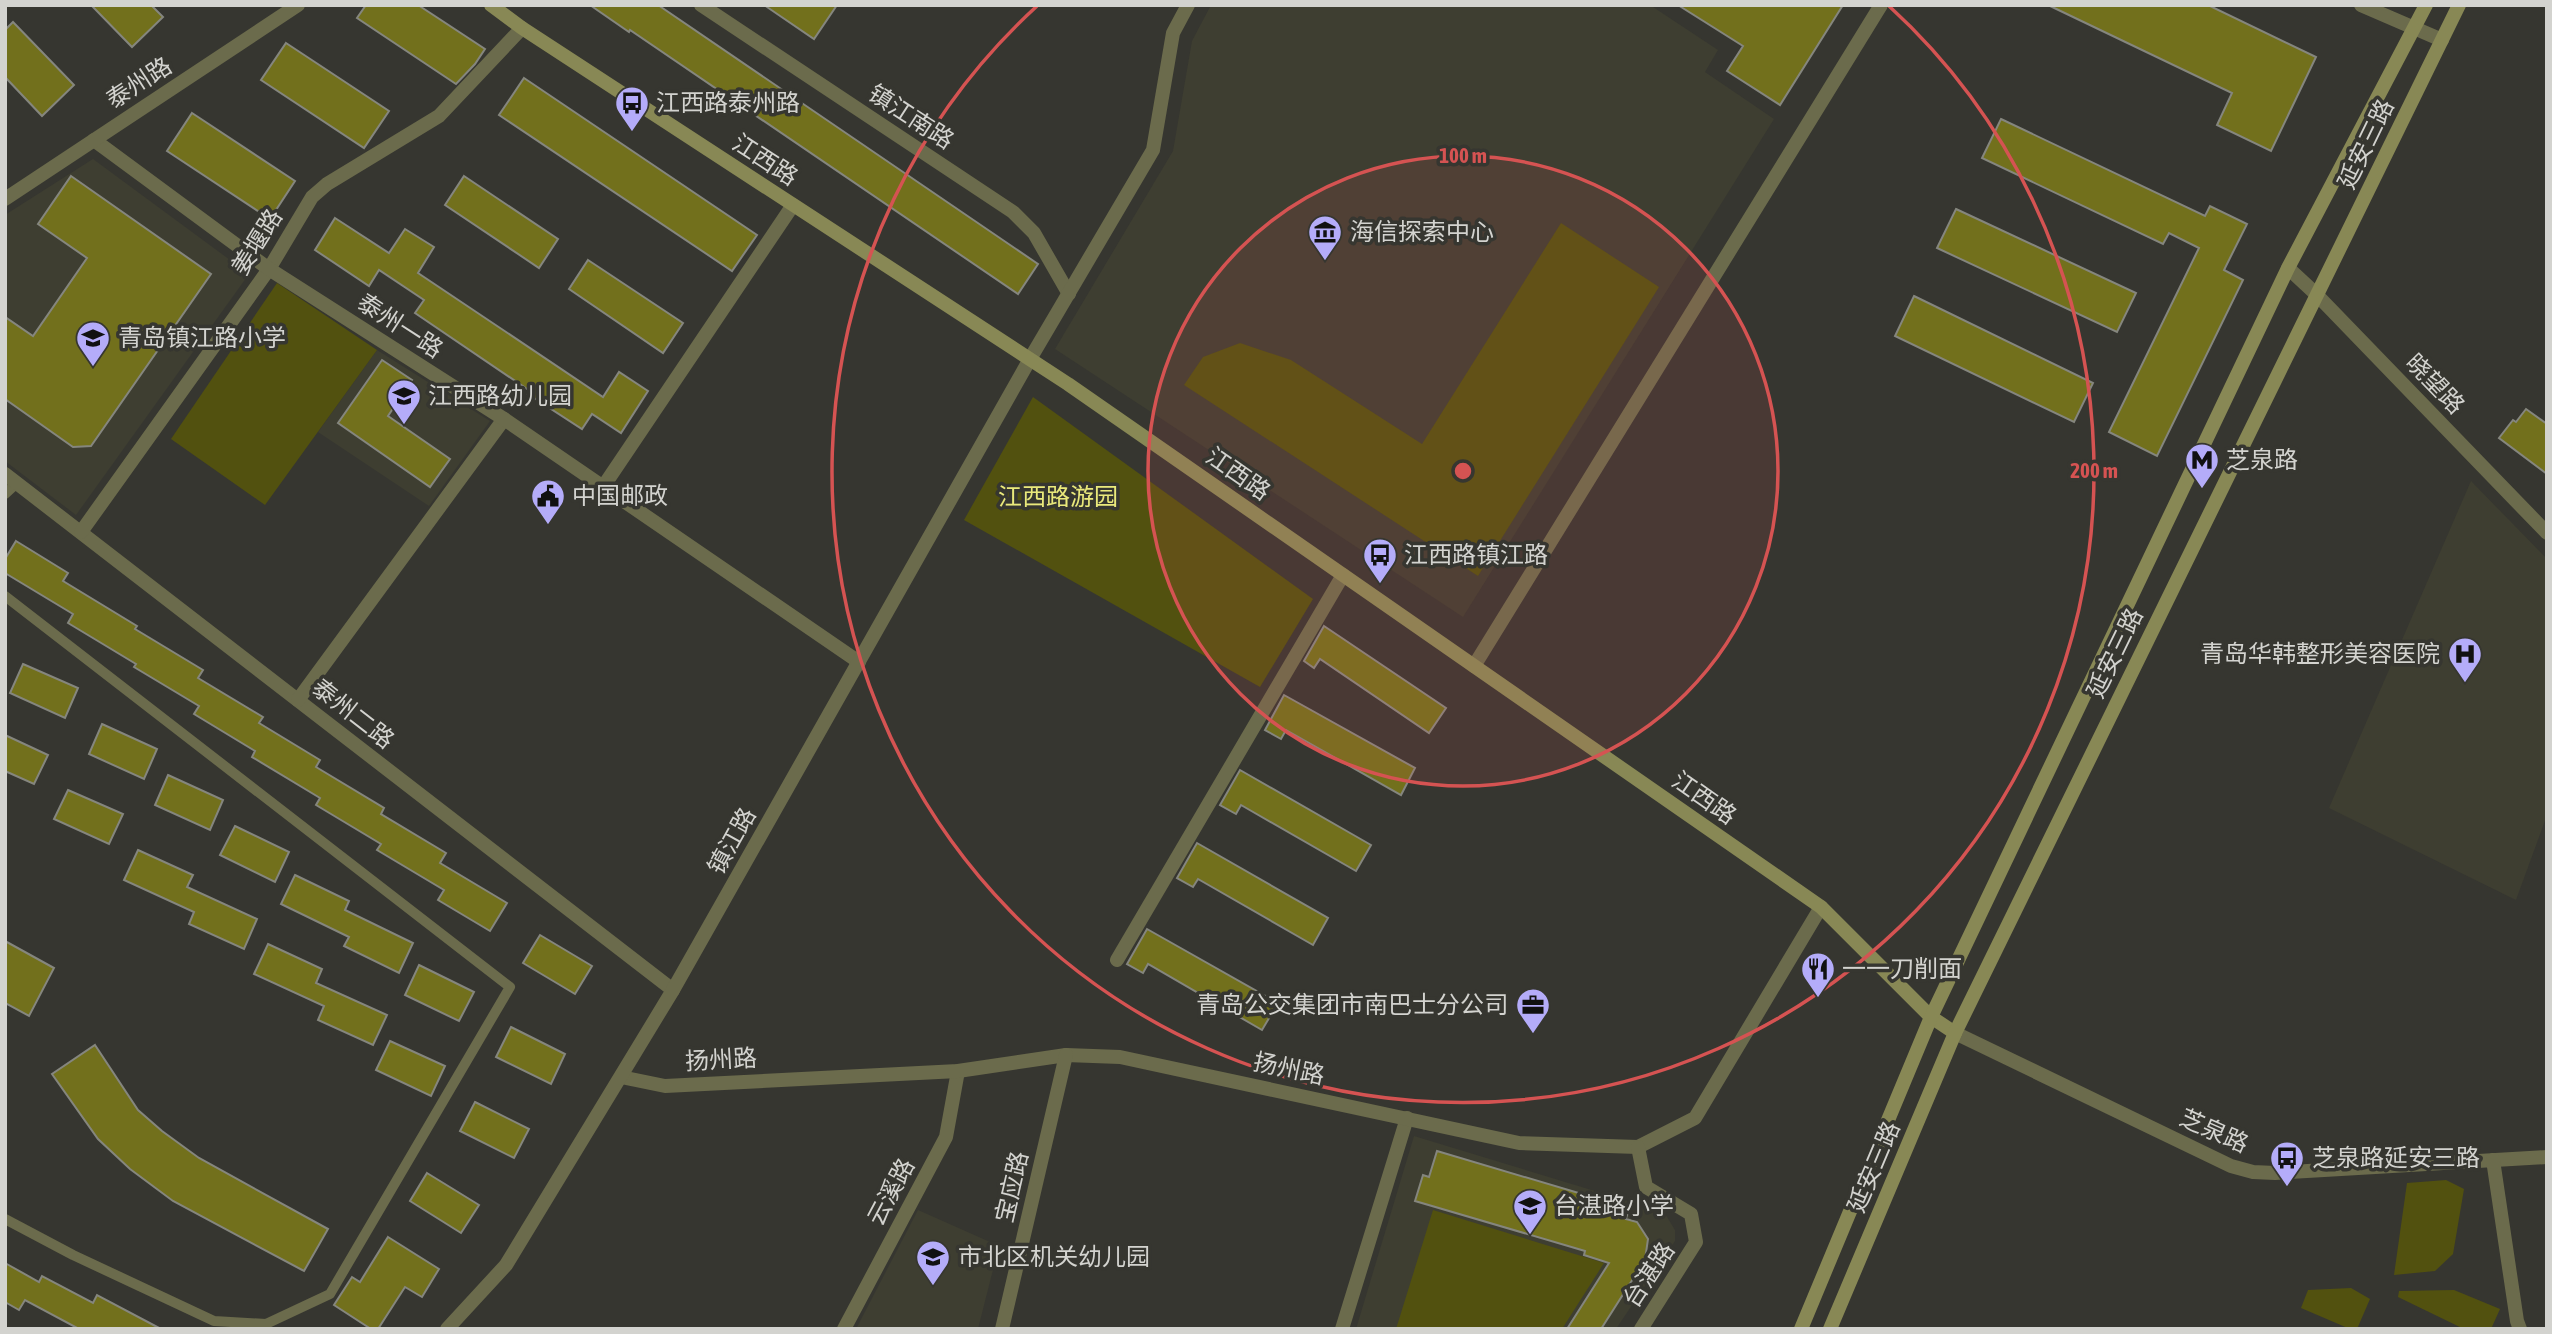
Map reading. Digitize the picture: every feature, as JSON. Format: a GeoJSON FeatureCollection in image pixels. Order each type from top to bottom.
{"type":"FeatureCollection","features":[{"type":"Feature","properties":{"kind":"main road","name":"江西路"},"geometry":{"type":"LineString","coordinates":[[491,5],[522,28],[1030,359],[1821,908],[1931,1017]]}},
{"type":"Feature","properties":{"kind":"main road","name":"延安三路"},"geometry":{"type":"LineString","coordinates":[[1801,1329],[1931,1017],[2288,268],[2426,5]]}},
{"type":"Feature","properties":{"kind":"main road","name":"延安三路"},"geometry":{"type":"LineString","coordinates":[[1830,1329],[1955,1033],[2459,5]]}},
{"type":"Feature","properties":{"kind":"main road","name":"芝泉路"},"geometry":{"type":"LineString","coordinates":[[1931,1017],[1955,1033]]}},
{"type":"Feature","properties":{"kind":"street","name":"泰州路"},"geometry":{"type":"LineString","coordinates":[[5,199],[298,5]]}},
{"type":"Feature","properties":{"kind":"street","name":"镇江南路"},"geometry":{"type":"LineString","coordinates":[[701,5],[1013,212],[1034,233],[1069,294]]}},
{"type":"Feature","properties":{"kind":"street"},"geometry":{"type":"LineString","coordinates":[[1030,359],[1153,150],[1174,33],[1188,5]]}},
{"type":"Feature","properties":{"kind":"street"},"geometry":{"type":"LineString","coordinates":[[1474,666],[1881,5]]}},
{"type":"Feature","properties":{"kind":"street"},"geometry":{"type":"LineString","coordinates":[[2361,5],[2442,40]]}},
{"type":"Feature","properties":{"kind":"street","name":"姜堰路"},"geometry":{"type":"LineString","coordinates":[[81,532],[270,269],[312,197],[327,184],[439,116],[522,28]]}},
{"type":"Feature","properties":{"kind":"street","name":"泰州一路"},"geometry":{"type":"LineString","coordinates":[[94,140],[270,269],[504,419],[859,662]]}},
{"type":"Feature","properties":{"kind":"street"},"geometry":{"type":"LineString","coordinates":[[603,487],[793,205]]}},
{"type":"Feature","properties":{"kind":"street","name":"晓望路"},"geometry":{"type":"LineString","coordinates":[[2288,268],[2547,533]]}},
{"type":"Feature","properties":{"kind":"street","name":"镇江路"},"geometry":{"type":"LineString","coordinates":[[447,1329],[506,1265],[621,1077],[673,990],[1030,359]]}},
{"type":"Feature","properties":{"kind":"street"},"geometry":{"type":"LineString","coordinates":[[298,700],[504,419]]}},
{"type":"Feature","properties":{"kind":"street","name":"泰州二路"},"geometry":{"type":"LineString","coordinates":[[11,478],[673,990]]}},
{"type":"Feature","properties":{"kind":"street"},"geometry":{"type":"LineString","coordinates":[[1117,960],[1343,575]]}},
{"type":"Feature","properties":{"kind":"street","name":"扬州路"},"geometry":{"type":"LineString","coordinates":[[621,1077],[665,1086],[958,1071],[1066,1055],[1120,1057],[1519,1143],[1638,1147],[1695,1118],[1821,908]]}},
{"type":"Feature","properties":{"kind":"street","name":"芝泉路"},"geometry":{"type":"LineString","coordinates":[[1955,1033],[2231,1166],[2253,1172],[2547,1157]]}},
{"type":"Feature","properties":{"kind":"street","name":"宝应路"},"geometry":{"type":"LineString","coordinates":[[1002,1329],[1066,1055]]}},
{"type":"Feature","properties":{"kind":"street","name":"云溪路"},"geometry":{"type":"LineString","coordinates":[[844,1329],[946,1137],[958,1071]]}},
{"type":"Feature","properties":{"kind":"street"},"geometry":{"type":"LineString","coordinates":[[1342,1329],[1407,1118]]}},
{"type":"Feature","properties":{"kind":"street","name":"台湛路"},"geometry":{"type":"LineString","coordinates":[[1638,1147],[1646,1187],[1691,1214],[1696,1242],[1641,1329]]}},
{"type":"Feature","properties":{"kind":"street"},"geometry":{"type":"LineString","coordinates":[[2493,1160],[2520,1329]]}},
{"type":"Feature","properties":{"kind":"lane"},"geometry":{"type":"LineString","coordinates":[[5,494],[11,478]]}},
{"type":"Feature","properties":{"kind":"lane"},"geometry":{"type":"LineString","coordinates":[[5,596],[510,987],[330,1294],[266,1324],[214,1321],[73,1255],[5,1219]]}},
{"type":"Feature","properties":{"kind":"shaded area"},"geometry":{"type":"Polygon","coordinates":[[[1211,5],[1650,5],[1718,50],[1705,72],[1774,119],[1463,617],[1055,349],[1173,151],[1192,41],[1211,5]]]}},
{"type":"Feature","properties":{"kind":"shaded area","name":"青岛镇江路小学"},"geometry":{"type":"Polygon","coordinates":[[[93,159],[249,274],[76,515],[5,461],[5,215],[93,159]]]}},
{"type":"Feature","properties":{"kind":"shaded area","name":"江西路幼儿园"},"geometry":{"type":"Polygon","coordinates":[[[377,350],[490,421],[429,506],[318,432],[377,350]]]}},
{"type":"Feature","properties":{"kind":"shaded area","name":"青岛华韩整形美容医院"},"geometry":{"type":"Polygon","coordinates":[[[2471,481],[2547,559],[2547,815],[2516,900],[2329,808],[2471,481]]]}},
{"type":"Feature","properties":{"kind":"shaded area","name":"台湛路小学"},"geometry":{"type":"Polygon","coordinates":[[[1414,1136],[1664,1212],[1675,1230],[1675,1241],[1616,1329],[1356,1329],[1414,1136]]]}},
{"type":"Feature","properties":{"kind":"shaded area","name":"市北区机关幼儿园"},"geometry":{"type":"Polygon","coordinates":[[[918,1210],[999,1246],[978,1329],[856,1329],[918,1210]]]}},
{"type":"Feature","properties":{"kind":"green space"},"geometry":{"type":"Polygon","coordinates":[[[1561,223],[1659,287],[1478,576],[1184,385],[1203,357],[1240,343],[1291,360],[1422,444],[1561,223]]]}},
{"type":"Feature","properties":{"kind":"green space"},"geometry":{"type":"Polygon","coordinates":[[[277,283],[377,350],[265,505],[171,439],[277,283]]]}},
{"type":"Feature","properties":{"kind":"green space","name":"江西路游园"},"geometry":{"type":"Polygon","coordinates":[[[1033,397],[1313,599],[1260,687],[964,520],[1033,397]]]}},
{"type":"Feature","properties":{"kind":"green space"},"geometry":{"type":"Polygon","coordinates":[[[2446,1180],[2464,1189],[2453,1254],[2435,1271],[2394,1275],[2407,1183],[2446,1180]]]}},
{"type":"Feature","properties":{"kind":"green space"},"geometry":{"type":"Polygon","coordinates":[[[1433,1210],[1604,1263],[1562,1329],[1396,1329],[1433,1210]]]}},
{"type":"Feature","properties":{"kind":"green space"},"geometry":{"type":"Polygon","coordinates":[[[2351,1288],[2370,1299],[2357,1329],[2350,1329],[2301,1308],[2308,1290],[2351,1288]]]}},
{"type":"Feature","properties":{"kind":"green space"},"geometry":{"type":"Polygon","coordinates":[[[2454,1290],[2500,1309],[2491,1329],[2464,1329],[2398,1297],[2399,1291],[2454,1290]]]}},
{"type":"Feature","properties":{"kind":"building"},"geometry":{"type":"Polygon","coordinates":[[[91,5],[151,5],[163,17],[132,47],[91,5]]]}},
{"type":"Feature","properties":{"kind":"building"},"geometry":{"type":"Polygon","coordinates":[[[366,5],[418,5],[485,49],[456,84],[357,18],[366,5]]]}},
{"type":"Feature","properties":{"kind":"building"},"geometry":{"type":"Polygon","coordinates":[[[590,5],[658,5],[1038,264],[1018,294],[590,5]]]}},
{"type":"Feature","properties":{"kind":"building"},"geometry":{"type":"Polygon","coordinates":[[[764,5],[837,5],[814,39],[764,5]]]}},
{"type":"Feature","properties":{"kind":"building"},"geometry":{"type":"Polygon","coordinates":[[[1678,5],[1843,5],[1780,105],[1727,71],[1743,46],[1678,5]]]}},
{"type":"Feature","properties":{"kind":"building"},"geometry":{"type":"Polygon","coordinates":[[[2048,5],[2208,5],[2316,57],[2271,151],[2217,125],[2232,93],[2048,5]]]}},
{"type":"Feature","properties":{"kind":"building"},"geometry":{"type":"Polygon","coordinates":[[[13,22],[74,85],[42,116],[5,77],[5,30],[13,22]]]}},
{"type":"Feature","properties":{"kind":"building"},"geometry":{"type":"Polygon","coordinates":[[[286,43],[389,111],[364,148],[261,80],[286,43]]]}},
{"type":"Feature","properties":{"kind":"building"},"geometry":{"type":"Polygon","coordinates":[[[524,78],[757,235],[732,271],[499,115],[524,78]]]}},
{"type":"Feature","properties":{"kind":"building"},"geometry":{"type":"Polygon","coordinates":[[[192,113],[295,181],[270,219],[167,151],[192,113]]]}},
{"type":"Feature","properties":{"kind":"building"},"geometry":{"type":"Polygon","coordinates":[[[2001,119],[2205,216],[2210,206],[2247,224],[2224,270],[2243,280],[2157,456],[2109,432],[2199,248],[2169,233],[2163,244],[1982,158],[2001,119]]]}},
{"type":"Feature","properties":{"kind":"building"},"geometry":{"type":"Polygon","coordinates":[[[71,176],[211,274],[91,446],[73,447],[5,399],[5,317],[33,336],[87,258],[38,224],[71,176]]]}},
{"type":"Feature","properties":{"kind":"building"},"geometry":{"type":"Polygon","coordinates":[[[464,176],[558,239],[539,268],[445,205],[464,176]]]}},
{"type":"Feature","properties":{"kind":"building"},"geometry":{"type":"Polygon","coordinates":[[[1956,209],[2136,293],[2117,332],[1937,248],[1956,209]]]}},
{"type":"Feature","properties":{"kind":"building"},"geometry":{"type":"Polygon","coordinates":[[[335,218],[389,253],[405,229],[434,247],[418,273],[603,397],[619,372],[648,391],[621,433],[592,414],[582,429],[415,313],[424,300],[379,270],[369,286],[315,250],[335,218]]]}},
{"type":"Feature","properties":{"kind":"building"},"geometry":{"type":"Polygon","coordinates":[[[588,260],[683,323],[663,353],[569,289],[588,260]]]}},
{"type":"Feature","properties":{"kind":"building"},"geometry":{"type":"Polygon","coordinates":[[[1914,296],[2093,383],[2074,422],[1895,336],[1914,296]]]}},
{"type":"Feature","properties":{"kind":"building"},"geometry":{"type":"Polygon","coordinates":[[[382,360],[412,380],[388,416],[450,459],[430,487],[338,423],[382,360]]]}},
{"type":"Feature","properties":{"kind":"building"},"geometry":{"type":"Polygon","coordinates":[[[2526,409],[2547,424],[2547,474],[2499,438],[2526,409]]]}},
{"type":"Feature","properties":{"kind":"building"},"geometry":{"type":"Polygon","coordinates":[[[16,541],[68,573],[63,581],[203,670],[198,678],[263,717],[259,723],[320,760],[316,767],[384,808],[381,814],[446,853],[440,863],[507,903],[490,931],[438,900],[444,890],[377,850],[381,844],[316,805],[320,798],[252,757],[255,751],[194,714],[199,706],[68,623],[73,614],[5,573],[5,559],[16,541]]]}},
{"type":"Feature","properties":{"kind":"building"},"geometry":{"type":"Polygon","coordinates":[[[1324,626],[1446,708],[1429,733],[1320,659],[1314,668],[1304,661],[1324,626]]]}},
{"type":"Feature","properties":{"kind":"building"},"geometry":{"type":"Polygon","coordinates":[[[23,664],[78,688],[65,718],[10,693],[23,664]]]}},
{"type":"Feature","properties":{"kind":"building"},"geometry":{"type":"Polygon","coordinates":[[[1284,695],[1415,768],[1401,795],[1286,730],[1281,739],[1265,730],[1284,695]]]}},
{"type":"Feature","properties":{"kind":"building"},"geometry":{"type":"Polygon","coordinates":[[[102,724],[157,749],[144,779],[89,754],[102,724]]]}},
{"type":"Feature","properties":{"kind":"building"},"geometry":{"type":"Polygon","coordinates":[[[5,735],[48,755],[34,784],[5,771],[5,735]]]}},
{"type":"Feature","properties":{"kind":"building"},"geometry":{"type":"Polygon","coordinates":[[[1240,770],[1371,845],[1356,871],[1241,805],[1236,814],[1220,805],[1240,770]]]}},
{"type":"Feature","properties":{"kind":"building"},"geometry":{"type":"Polygon","coordinates":[[[168,775],[223,800],[210,830],[155,805],[168,775]]]}},
{"type":"Feature","properties":{"kind":"building"},"geometry":{"type":"Polygon","coordinates":[[[68,790],[123,814],[109,844],[54,819],[68,790]]]}},
{"type":"Feature","properties":{"kind":"building"},"geometry":{"type":"Polygon","coordinates":[[[235,826],[289,852],[275,882],[220,855],[235,826]]]}},
{"type":"Feature","properties":{"kind":"building"},"geometry":{"type":"Polygon","coordinates":[[[1197,843],[1328,918],[1313,945],[1198,879],[1193,887],[1177,878],[1197,843]]]}},
{"type":"Feature","properties":{"kind":"building"},"geometry":{"type":"Polygon","coordinates":[[[138,850],[193,875],[187,887],[257,919],[244,949],[189,924],[194,912],[124,880],[138,850]]]}},
{"type":"Feature","properties":{"kind":"building"},"geometry":{"type":"Polygon","coordinates":[[[295,875],[349,901],[345,910],[413,943],[399,973],[344,946],[349,937],[281,904],[295,875]]]}},
{"type":"Feature","properties":{"kind":"building"},"geometry":{"type":"Polygon","coordinates":[[[1147,929],[1278,1003],[1262,1030],[1148,964],[1143,973],[1127,964],[1147,929]]]}},
{"type":"Feature","properties":{"kind":"building"},"geometry":{"type":"Polygon","coordinates":[[[540,935],[592,966],[575,994],[523,963],[540,935]]]}},
{"type":"Feature","properties":{"kind":"building"},"geometry":{"type":"Polygon","coordinates":[[[5,941],[54,968],[29,1016],[5,1003],[5,941]]]}},
{"type":"Feature","properties":{"kind":"building"},"geometry":{"type":"Polygon","coordinates":[[[268,944],[322,969],[316,983],[387,1015],[373,1045],[318,1020],[324,1006],[254,974],[268,944]]]}},
{"type":"Feature","properties":{"kind":"building"},"geometry":{"type":"Polygon","coordinates":[[[419,965],[474,992],[459,1021],[405,995],[419,965]]]}},
{"type":"Feature","properties":{"kind":"building"},"geometry":{"type":"Polygon","coordinates":[[[511,1027],[565,1054],[551,1084],[496,1057],[511,1027]]]}},
{"type":"Feature","properties":{"kind":"building"},"geometry":{"type":"Polygon","coordinates":[[[390,1041],[445,1066],[431,1096],[376,1070],[390,1041]]]}},
{"type":"Feature","properties":{"kind":"building"},"geometry":{"type":"Polygon","coordinates":[[[95,1045],[138,1110],[162,1131],[199,1158],[328,1229],[304,1271],[173,1201],[130,1169],[98,1139],[52,1074],[95,1045]]]}},
{"type":"Feature","properties":{"kind":"building"},"geometry":{"type":"Polygon","coordinates":[[[475,1102],[529,1129],[514,1158],[460,1131],[475,1102]]]}},
{"type":"Feature","properties":{"kind":"building"},"geometry":{"type":"Polygon","coordinates":[[[1437,1151],[1629,1208],[1626,1219],[1637,1222],[1648,1239],[1645,1260],[1601,1329],[1567,1329],[1609,1263],[1584,1255],[1585,1251],[1415,1201],[1423,1175],[1429,1177],[1437,1151]]]}},
{"type":"Feature","properties":{"kind":"building"},"geometry":{"type":"Polygon","coordinates":[[[427,1173],[479,1205],[461,1233],[410,1201],[427,1173]]]}},
{"type":"Feature","properties":{"kind":"building"},"geometry":{"type":"Polygon","coordinates":[[[388,1237],[439,1269],[422,1297],[405,1287],[378,1329],[371,1329],[334,1305],[352,1277],[360,1282],[388,1237]]]}},
{"type":"Feature","properties":{"kind":"building"},"geometry":{"type":"Polygon","coordinates":[[[5,1263],[39,1282],[42,1276],[93,1303],[97,1295],[161,1329],[79,1329],[25,1300],[19,1310],[5,1302],[5,1263]]]}},
{"type":"Feature","properties":{"kind":"place","name":"江西路泰州路"},"geometry":{"type":"Point","coordinates":[632,133]}},
{"type":"Feature","properties":{"kind":"place","name":"海信探索中心"},"geometry":{"type":"Point","coordinates":[1325,262]}},
{"type":"Feature","properties":{"kind":"place","name":"青岛镇江路小学"},"geometry":{"type":"Point","coordinates":[93,368]}},
{"type":"Feature","properties":{"kind":"place","name":"江西路幼儿园"},"geometry":{"type":"Point","coordinates":[404,426]}},
{"type":"Feature","properties":{"kind":"place","name":"芝泉路"},"geometry":{"type":"Point","coordinates":[2202,490]}},
{"type":"Feature","properties":{"kind":"place","name":"中国邮政"},"geometry":{"type":"Point","coordinates":[548,526]}},
{"type":"Feature","properties":{"kind":"place","name":"江西路镇江路"},"geometry":{"type":"Point","coordinates":[1380,585]}},
{"type":"Feature","properties":{"kind":"place","name":"青岛华韩整形美容医院"},"geometry":{"type":"Point","coordinates":[2465,684]}},
{"type":"Feature","properties":{"kind":"place","name":"一一刀削面"},"geometry":{"type":"Point","coordinates":[1818,999]}},
{"type":"Feature","properties":{"kind":"place","name":"青岛公交集团市南巴士分公司"},"geometry":{"type":"Point","coordinates":[1533,1035]}},
{"type":"Feature","properties":{"kind":"place","name":"芝泉路延安三路"},"geometry":{"type":"Point","coordinates":[2287,1188]}},
{"type":"Feature","properties":{"kind":"place","name":"台湛路小学"},"geometry":{"type":"Point","coordinates":[1530,1236]}},
{"type":"Feature","properties":{"kind":"place","name":"市北区机关幼儿园"},"geometry":{"type":"Point","coordinates":[933,1287]}}]}
